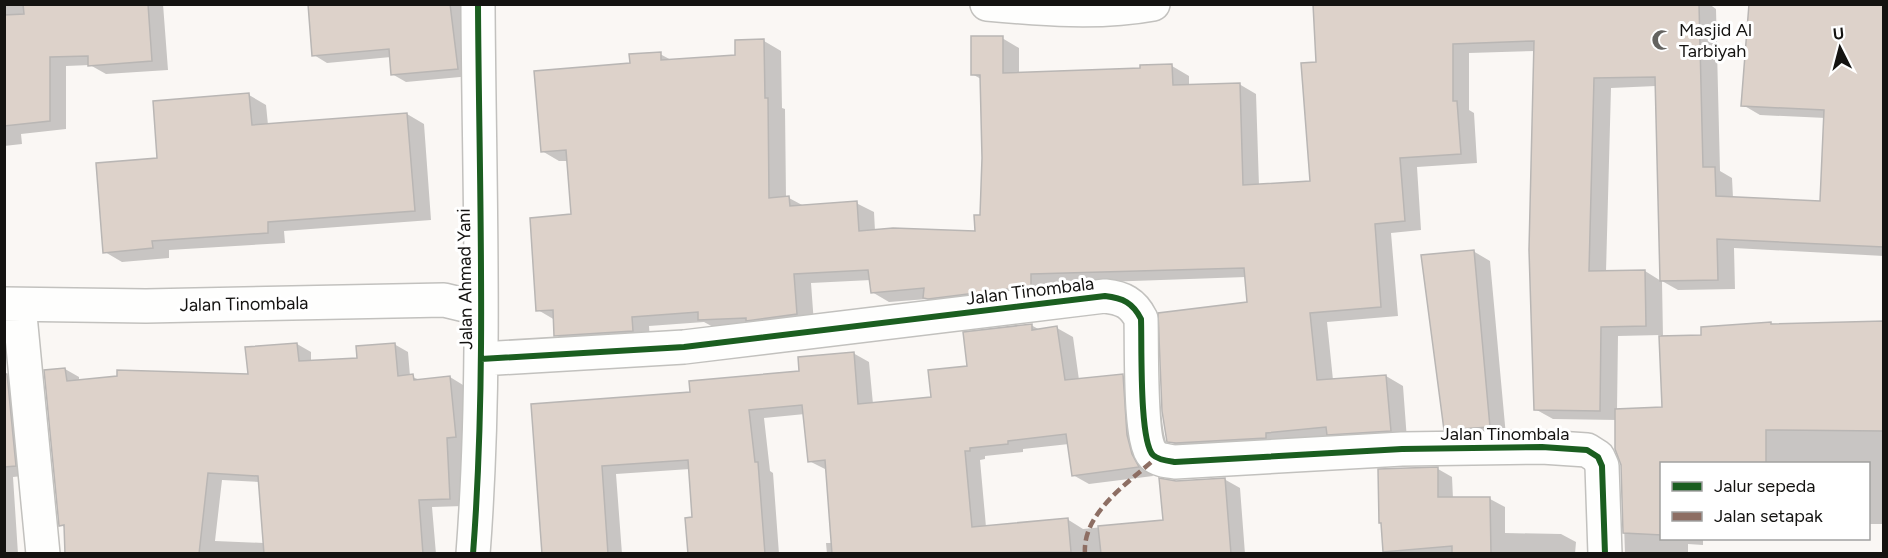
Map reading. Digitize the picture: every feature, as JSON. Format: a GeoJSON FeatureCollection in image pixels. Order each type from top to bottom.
{"type":"FeatureCollection","features":[{"type":"Feature","properties":{"kind":"street","name":"Jalan Ahmad Yani"},"geometry":{"type":"LineString","coordinates":[[473,554],[481,359],[478,4]]}},
{"type":"Feature","properties":{"kind":"street"},"geometry":{"type":"LineString","coordinates":[[987,4],[1091,10],[1153,4]]}},
{"type":"Feature","properties":{"kind":"street","name":"Jalan Tinombala"},"geometry":{"type":"LineString","coordinates":[[481,359],[684,346],[1105,297],[1119,298],[1132,305],[1142,319],[1144,435],[1152,454],[1157,457],[1175,462],[1402,449],[1542,447],[1587,450],[1598,457],[1602,466],[1605,554]]}},
{"type":"Feature","properties":{"kind":"street","name":"Jalan Tinombala"},"geometry":{"type":"LineString","coordinates":[[12,305],[146,306],[444,300],[469,306],[480,315]]}},
{"type":"Feature","properties":{"kind":"street"},"geometry":{"type":"LineString","coordinates":[[12,305],[43,554]]}},
{"type":"Feature","properties":{"kind":"building"},"geometry":{"type":"Polygon","coordinates":[[[23,4],[148,4],[152,61],[88,66],[88,56],[50,57],[50,121],[4,126],[4,15],[24,14],[23,4]]]}},
{"type":"Feature","properties":{"kind":"building"},"geometry":{"type":"Polygon","coordinates":[[[308,4],[450,4],[458,69],[391,75],[389,49],[312,56],[308,4]]]}},
{"type":"Feature","properties":{"kind":"building"},"geometry":{"type":"Polygon","coordinates":[[[1313,4],[1699,4],[1703,167],[1715,167],[1716,196],[1820,201],[1824,110],[1741,106],[1749,4],[1884,4],[1884,247],[1717,239],[1718,280],[1660,281],[1655,77],[1594,78],[1589,271],[1645,270],[1646,326],[1601,327],[1600,411],[1534,410],[1529,250],[1534,41],[1453,44],[1453,101],[1457,101],[1461,154],[1400,158],[1405,221],[1375,224],[1381,307],[1310,313],[1317,380],[1386,375],[1391,431],[1327,435],[1326,427],[1266,433],[1266,438],[1167,442],[1162,411],[1158,313],[1247,302],[1244,268],[1031,274],[1031,286],[928,299],[923,298],[924,288],[871,293],[868,270],[794,274],[797,314],[746,321],[746,318],[698,320],[698,312],[632,317],[633,331],[554,336],[553,310],[536,311],[530,218],[571,214],[566,150],[541,152],[534,71],[630,63],[629,54],[661,52],[661,60],[735,55],[735,40],[764,39],[765,98],[768,98],[769,198],[789,196],[790,206],[857,201],[859,231],[893,228],[975,231],[974,215],[980,215],[982,158],[980,75],[971,75],[971,36],[1003,36],[1003,73],[1140,68],[1140,65],[1172,64],[1173,85],[1240,83],[1243,185],[1310,181],[1301,63],[1316,62],[1313,4]]]}},
{"type":"Feature","properties":{"kind":"building"},"geometry":{"type":"Polygon","coordinates":[[[249,93],[252,125],[407,113],[415,211],[268,222],[268,233],[152,241],[153,248],[103,253],[96,163],[157,158],[153,101],[249,93]]]}},
{"type":"Feature","properties":{"kind":"building"},"geometry":{"type":"Polygon","coordinates":[[[1474,250],[1490,427],[1444,430],[1421,255],[1474,250]]]}},
{"type":"Feature","properties":{"kind":"building"},"geometry":{"type":"Polygon","coordinates":[[[1884,321],[1884,431],[1766,430],[1766,462],[1660,462],[1660,535],[1623,533],[1621,465],[1615,449],[1615,409],[1662,407],[1659,336],[1701,335],[1701,327],[1771,322],[1771,324],[1884,321]]]}},
{"type":"Feature","properties":{"kind":"building"},"geometry":{"type":"Polygon","coordinates":[[[1032,324],[1032,330],[1057,326],[1065,380],[1123,374],[1127,435],[1132,454],[1139,467],[1072,476],[1066,434],[970,448],[970,451],[965,451],[972,527],[1068,518],[1071,552],[832,554],[825,460],[808,462],[802,405],[749,410],[755,462],[758,462],[765,554],[688,554],[685,518],[692,517],[688,460],[602,466],[608,554],[542,554],[531,404],[690,392],[689,381],[799,371],[798,357],[854,352],[858,404],[931,397],[928,370],[967,366],[963,332],[1032,324]]]}},
{"type":"Feature","properties":{"kind":"building"},"geometry":{"type":"Polygon","coordinates":[[[297,343],[299,361],[357,358],[356,346],[395,343],[398,376],[413,374],[414,380],[450,376],[456,437],[447,438],[450,499],[419,500],[423,554],[264,554],[258,476],[208,473],[199,554],[65,554],[64,525],[59,526],[44,370],[65,368],[67,381],[117,376],[117,370],[248,374],[245,347],[297,343]]]}},
{"type":"Feature","properties":{"kind":"building"},"geometry":{"type":"Polygon","coordinates":[[[4,374],[7,374],[16,466],[4,467],[4,374]]]}},
{"type":"Feature","properties":{"kind":"building"},"geometry":{"type":"Polygon","coordinates":[[[1438,467],[1438,497],[1490,497],[1491,554],[1452,554],[1452,546],[1383,552],[1381,523],[1379,523],[1378,469],[1438,467]]]}},
{"type":"Feature","properties":{"kind":"building"},"geometry":{"type":"Polygon","coordinates":[[[1159,478],[1176,481],[1225,478],[1231,554],[1101,554],[1098,526],[1163,520],[1159,478]]]}},
{"type":"Feature","properties":{"kind":"marked path"},"geometry":{"type":"LineString","coordinates":[[1085,554],[1086,539],[1099,511],[1157,457]]}},
{"type":"Feature","properties":{"kind":"cycle path"},"geometry":{"type":"LineString","coordinates":[[473,554],[481,348],[478,4]]}},
{"type":"Feature","properties":{"kind":"cycle path"},"geometry":{"type":"LineString","coordinates":[[481,359],[684,347],[1111,297],[1131,305],[1141,319],[1145,431],[1153,455],[1158,458],[1175,462],[1402,449],[1542,447],[1587,450],[1598,457],[1602,466],[1605,554]]}},
{"type":"Feature","properties":{"kind":"place","name":"Masjid Al Tarbiyah"},"geometry":{"type":"Point","coordinates":[1662,40]}}]}
